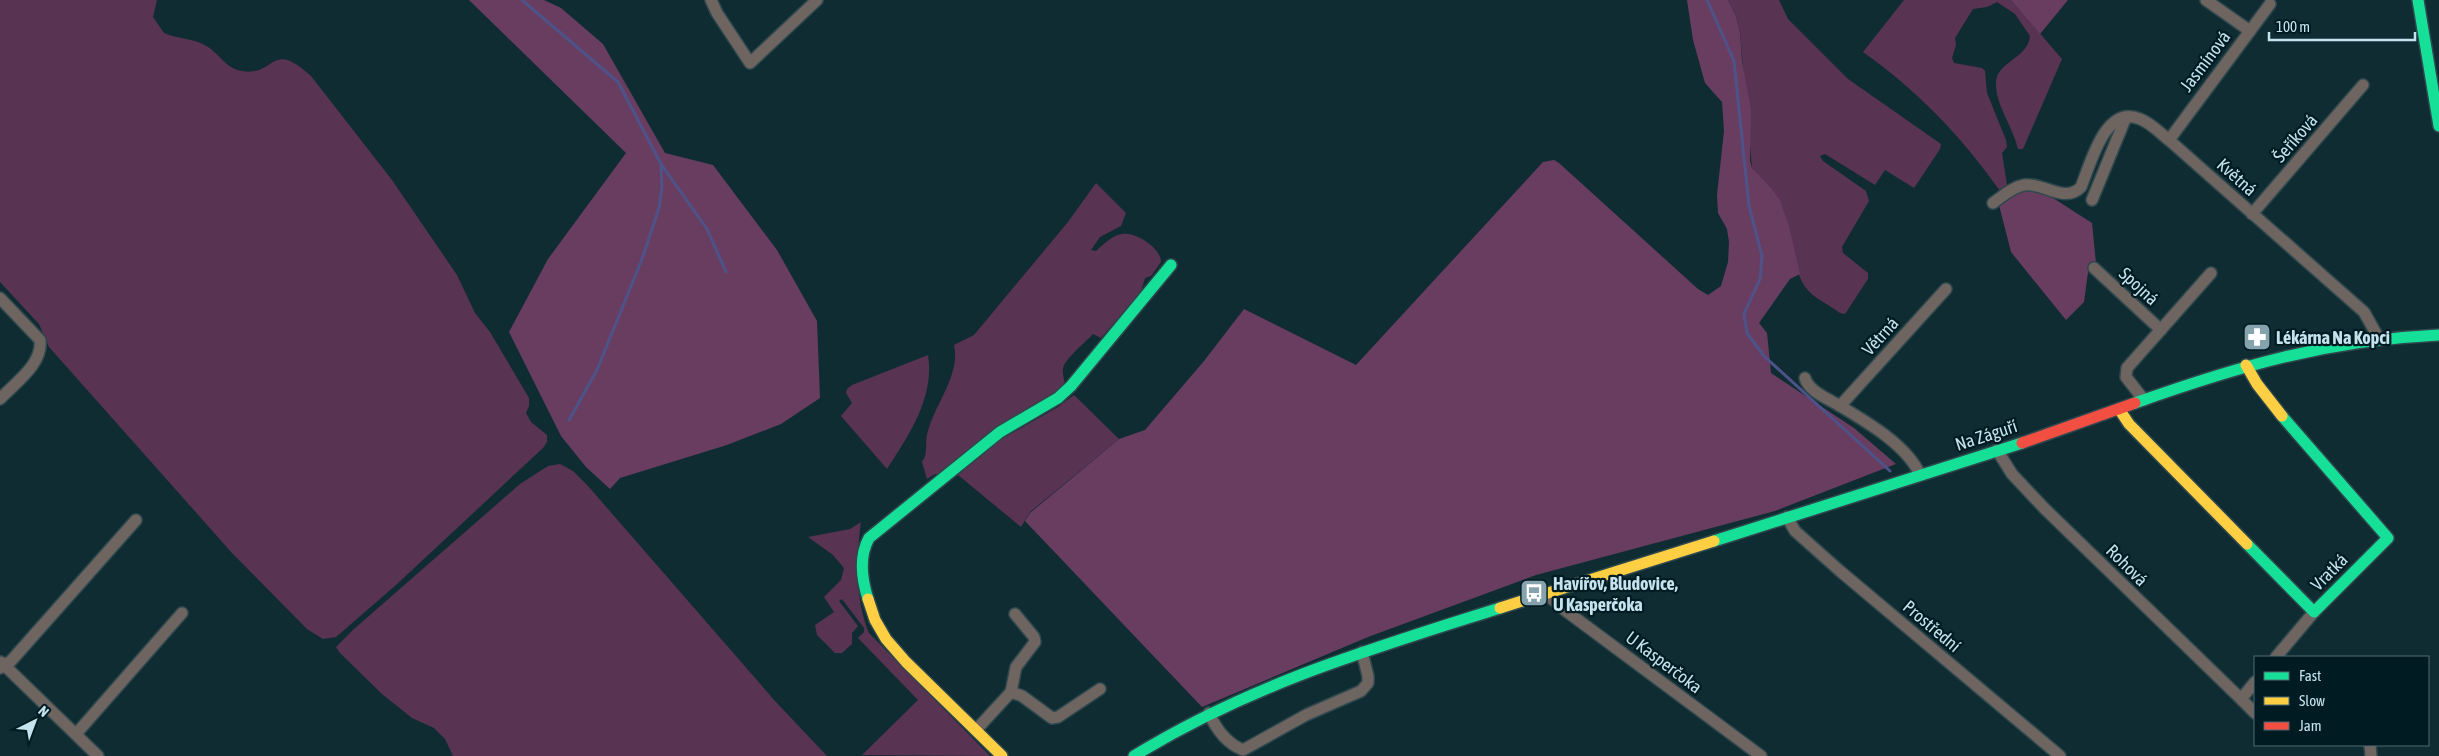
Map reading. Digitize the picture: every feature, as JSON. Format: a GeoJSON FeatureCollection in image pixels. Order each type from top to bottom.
{"type":"FeatureCollection","features":[{"type":"Feature","properties":{"kind":"street"},"geometry":{"type":"LineString","coordinates":[[711,0],[750,63],[817,0]]}},
{"type":"Feature","properties":{"kind":"street"},"geometry":{"type":"LineString","coordinates":[[2206,0],[2250,31]]}},
{"type":"Feature","properties":{"kind":"street"},"geometry":{"type":"LineString","coordinates":[[2418,0],[2439,126]]}},
{"type":"Feature","properties":{"kind":"street","name":"Jasmínová"},"geometry":{"type":"LineString","coordinates":[[2169,140],[2270,4]]}},
{"type":"Feature","properties":{"kind":"street","name":"Šeříková"},"geometry":{"type":"LineString","coordinates":[[2252,214],[2363,85]]}},
{"type":"Feature","properties":{"kind":"street"},"geometry":{"type":"LineString","coordinates":[[1993,203],[2009,191],[2023,185],[2033,185],[2065,194],[2074,192],[2081,187],[2107,129],[2116,120],[2126,117]]}},
{"type":"Feature","properties":{"kind":"street"},"geometry":{"type":"LineString","coordinates":[[2092,200],[2126,117]]}},
{"type":"Feature","properties":{"kind":"street","name":"Květná"},"geometry":{"type":"LineString","coordinates":[[2126,117],[2144,120],[2169,140],[2364,312],[2378,337]]}},
{"type":"Feature","properties":{"kind":"street"},"geometry":{"type":"LineString","coordinates":[[1002,756],[906,662],[886,639],[875,620],[865,589],[862,550],[869,538],[880,528],[916,502],[1000,432],[1058,398],[1071,386],[1171,265]]}},
{"type":"Feature","properties":{"kind":"street","name":"Spojná"},"geometry":{"type":"LineString","coordinates":[[2094,268],[2161,330]]}},
{"type":"Feature","properties":{"kind":"street","name":"Spojná"},"geometry":{"type":"LineString","coordinates":[[2144,400],[2126,377],[2127,368],[2211,273]]}},
{"type":"Feature","properties":{"kind":"street","name":"Větrná"},"geometry":{"type":"LineString","coordinates":[[1840,406],[1946,289]]}},
{"type":"Feature","properties":{"kind":"street"},"geometry":{"type":"LineString","coordinates":[[0,298],[40,340],[41,349],[39,358],[0,399]]}},
{"type":"Feature","properties":{"kind":"street","name":"Na Záguří"},"geometry":{"type":"LineString","coordinates":[[1134,756],[1209,713],[1295,676],[1362,652],[1920,475],[2246,365],[2314,348],[2378,337],[2439,335]]}},
{"type":"Feature","properties":{"kind":"street","name":"Vratká"},"geometry":{"type":"LineString","coordinates":[[2119,409],[2140,435],[2314,612],[2388,538],[2279,413],[2257,384],[2246,365]]}},
{"type":"Feature","properties":{"kind":"street"},"geometry":{"type":"LineString","coordinates":[[1805,378],[1806,383],[1820,394],[1903,450],[1914,463],[1920,475]]}},
{"type":"Feature","properties":{"kind":"street","name":"Rohová"},"geometry":{"type":"LineString","coordinates":[[1997,450],[2012,474],[2044,508],[2254,712]]}},
{"type":"Feature","properties":{"kind":"street","name":"Prostřední"},"geometry":{"type":"LineString","coordinates":[[1787,517],[1795,531],[1840,571],[2060,756]]}},
{"type":"Feature","properties":{"kind":"street"},"geometry":{"type":"LineString","coordinates":[[98,756],[2,665],[136,520]]}},
{"type":"Feature","properties":{"kind":"street","name":"U Kasperčoka"},"geometry":{"type":"LineString","coordinates":[[1549,593],[1552,599],[1566,611],[1761,756]]}},
{"type":"Feature","properties":{"kind":"street"},"geometry":{"type":"LineString","coordinates":[[2277,656],[2314,612]]}},
{"type":"Feature","properties":{"kind":"street"},"geometry":{"type":"LineString","coordinates":[[76,734],[182,614]]}},
{"type":"Feature","properties":{"kind":"street"},"geometry":{"type":"LineString","coordinates":[[976,730],[1011,692],[1016,667],[1035,642],[1034,636],[1015,614]]}},
{"type":"Feature","properties":{"kind":"street"},"geometry":{"type":"LineString","coordinates":[[1209,713],[1223,736],[1232,745],[1243,750],[1306,716],[1361,691],[1368,683],[1362,652]]}},
{"type":"Feature","properties":{"kind":"street"},"geometry":{"type":"LineString","coordinates":[[2241,699],[2254,683]]}},
{"type":"Feature","properties":{"kind":"street"},"geometry":{"type":"LineString","coordinates":[[1011,692],[1022,696],[1052,718],[1058,717],[1100,689]]}},
{"type":"Feature","properties":{"kind":"shaded area"},"geometry":{"type":"Polygon","coordinates":[[[0,0],[157,0],[153,17],[164,33],[203,44],[232,68],[242,71],[253,71],[280,59],[288,60],[298,65],[311,76],[392,180],[457,275],[475,313],[490,332],[529,398],[529,406],[526,413],[531,422],[547,435],[547,442],[543,448],[396,585],[336,637],[323,639],[307,629],[232,553],[49,347],[39,324],[0,282],[0,0]]]}},
{"type":"Feature","properties":{"kind":"shaded area"},"geometry":{"type":"Polygon","coordinates":[[[469,0],[544,0],[561,8],[603,44],[665,153],[713,165],[777,250],[817,321],[820,398],[781,424],[727,445],[620,478],[610,489],[586,467],[561,436],[509,332],[548,259],[626,153],[469,0]]]}},
{"type":"Feature","properties":{"kind":"shaded area"},"geometry":{"type":"Polygon","coordinates":[[[1687,0],[1728,0],[1736,16],[1751,110],[1750,161],[1752,168],[1780,200],[1789,226],[1800,274],[1790,279],[1759,323],[1767,333],[1771,373],[1854,428],[1896,464],[1775,511],[1536,575],[1368,637],[1202,707],[1025,521],[1030,513],[1119,439],[1145,430],[1204,361],[1244,309],[1356,365],[1543,162],[1554,160],[1559,163],[1698,289],[1708,295],[1721,286],[1728,262],[1729,242],[1727,229],[1718,213],[1717,195],[1724,131],[1722,102],[1705,83],[1693,40],[1687,0]]]}},
{"type":"Feature","properties":{"kind":"shaded area"},"geometry":{"type":"Polygon","coordinates":[[[1728,0],[1779,0],[1788,19],[1848,79],[1941,144],[1940,149],[1914,188],[1885,170],[1875,185],[1825,154],[1820,156],[1823,161],[1866,191],[1869,201],[1842,247],[1843,253],[1868,273],[1868,279],[1845,314],[1840,313],[1817,298],[1806,288],[1797,270],[1787,221],[1779,200],[1752,168],[1740,33],[1736,16],[1728,0]]]}},
{"type":"Feature","properties":{"kind":"shaded area"},"geometry":{"type":"Polygon","coordinates":[[[1904,0],[2011,0],[2062,59],[2023,149],[2018,149],[1999,100],[1996,84],[2001,70],[2024,50],[2030,36],[2015,14],[1997,2],[1987,7],[1973,9],[1955,38],[1956,45],[1952,58],[1954,63],[1982,68],[1985,71],[1987,93],[2006,140],[2007,147],[2002,153],[2007,185],[2000,191],[1970,152],[1937,115],[1902,82],[1863,52],[1904,0]]]}},
{"type":"Feature","properties":{"kind":"shaded area"},"geometry":{"type":"Polygon","coordinates":[[[2011,0],[2068,0],[2040,34],[2011,0]]]}},
{"type":"Feature","properties":{"kind":"shaded area"},"geometry":{"type":"Polygon","coordinates":[[[2025,180],[2092,223],[2096,263],[2088,272],[2084,302],[2066,320],[2011,252],[1998,201],[2025,180]]]}},
{"type":"Feature","properties":{"kind":"shaded area"},"geometry":{"type":"Polygon","coordinates":[[[1096,183],[1126,213],[1121,226],[1100,237],[1091,250],[1096,251],[1115,236],[1128,234],[1140,238],[1152,246],[1157,251],[1161,262],[1151,276],[1145,278],[1141,292],[1101,338],[1093,334],[1067,360],[1063,369],[1064,385],[940,475],[935,474],[927,479],[922,462],[925,455],[927,435],[931,421],[951,378],[955,356],[954,345],[974,335],[1068,222],[1096,183]]]}},
{"type":"Feature","properties":{"kind":"shaded area"},"geometry":{"type":"Polygon","coordinates":[[[928,355],[928,386],[924,401],[904,443],[887,469],[841,416],[852,403],[846,393],[847,389],[852,385],[928,355]]]}},
{"type":"Feature","properties":{"kind":"shaded area"},"geometry":{"type":"Polygon","coordinates":[[[1074,395],[1119,439],[1030,512],[1021,527],[958,475],[1000,440],[1058,407],[1074,395]]]}},
{"type":"Feature","properties":{"kind":"shaded area"},"geometry":{"type":"Polygon","coordinates":[[[560,464],[573,471],[588,486],[775,701],[827,756],[453,756],[445,739],[434,728],[412,718],[382,694],[340,653],[336,647],[354,629],[520,484],[548,466],[560,464]]]}},
{"type":"Feature","properties":{"kind":"shaded area"},"geometry":{"type":"Polygon","coordinates":[[[861,522],[858,549],[859,593],[864,620],[869,633],[990,756],[862,755],[918,700],[858,638],[864,632],[864,628],[842,599],[839,601],[858,626],[852,633],[852,644],[842,653],[835,653],[817,635],[815,625],[834,612],[824,597],[841,580],[844,568],[833,555],[808,537],[850,529],[861,522]]]}},
{"type":"Feature","properties":{"kind":"waterway"},"geometry":{"type":"LineString","coordinates":[[522,0],[618,82],[661,164],[662,187],[659,208],[642,259],[597,370],[569,420]]}},
{"type":"Feature","properties":{"kind":"waterway"},"geometry":{"type":"LineString","coordinates":[[1707,0],[1734,61],[1749,206],[1762,256],[1760,279],[1744,314],[1747,333],[1764,356],[1890,471]]}},
{"type":"Feature","properties":{"kind":"waterway"},"geometry":{"type":"LineString","coordinates":[[661,164],[707,229],[726,272]]}},
{"type":"Feature","properties":{"kind":"traffic: fast"},"geometry":{"type":"LineString","coordinates":[[2418,0],[2439,126]]}},
{"type":"Feature","properties":{"kind":"traffic: fast"},"geometry":{"type":"LineString","coordinates":[[868,599],[864,584],[863,560],[869,538],[1000,432],[1058,398],[1071,386],[1171,265]]}},
{"type":"Feature","properties":{"kind":"traffic: fast"},"geometry":{"type":"LineString","coordinates":[[2135,403],[2211,377],[2284,357],[2359,343],[2439,335]]}},
{"type":"Feature","properties":{"kind":"traffic: fast"},"geometry":{"type":"LineString","coordinates":[[2247,544],[2314,612],[2388,538],[2282,416]]}},
{"type":"Feature","properties":{"kind":"traffic: fast"},"geometry":{"type":"LineString","coordinates":[[1714,541],[2022,443]]}},
{"type":"Feature","properties":{"kind":"traffic: fast"},"geometry":{"type":"LineString","coordinates":[[1134,756],[1222,708],[1267,688],[1358,654],[1500,608]]}},
{"type":"Feature","properties":{"kind":"traffic: slow"},"geometry":{"type":"LineString","coordinates":[[2246,365],[2257,384],[2282,416]]}},
{"type":"Feature","properties":{"kind":"traffic: slow"},"geometry":{"type":"LineString","coordinates":[[2119,409],[2129,424],[2247,544]]}},
{"type":"Feature","properties":{"kind":"traffic: slow"},"geometry":{"type":"LineString","coordinates":[[1500,608],[1714,541]]}},
{"type":"Feature","properties":{"kind":"traffic: slow"},"geometry":{"type":"LineString","coordinates":[[868,599],[875,620],[886,639],[906,662],[1002,756]]}},
{"type":"Feature","properties":{"kind":"traffic: jam"},"geometry":{"type":"LineString","coordinates":[[2022,443],[2135,403]]}},
{"type":"Feature","properties":{"kind":"place","name":"Lékárna Na Kopci"},"geometry":{"type":"Point","coordinates":[2257,337]}},
{"type":"Feature","properties":{"kind":"place","name":"Havířov, Bludovice, U Kasperčoka"},"geometry":{"type":"Point","coordinates":[1534,593]}}]}
